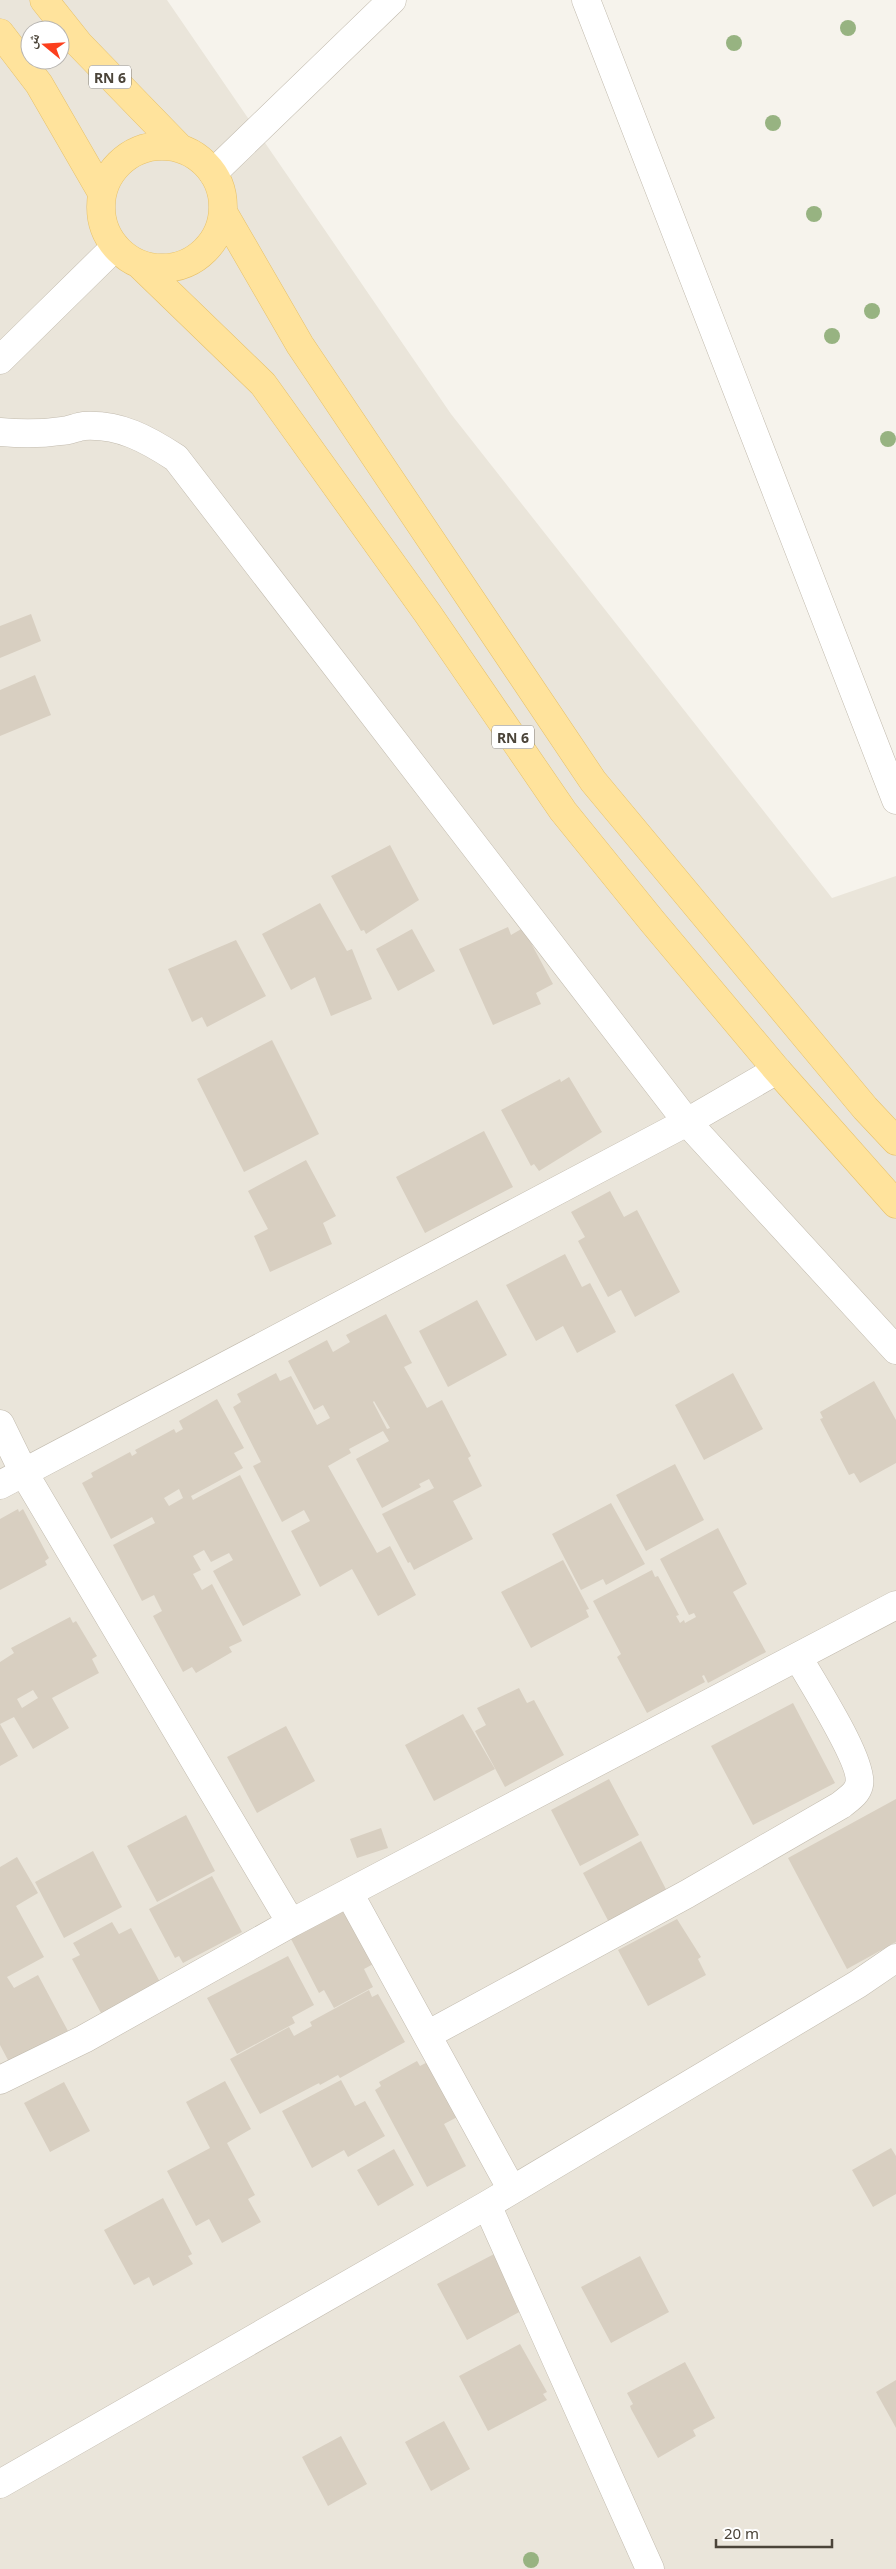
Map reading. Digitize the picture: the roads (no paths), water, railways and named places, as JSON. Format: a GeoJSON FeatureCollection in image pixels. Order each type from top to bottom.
{"type":"FeatureCollection","features":[{"type":"Feature","properties":{"kind":"main road","name":"RN 6"},"geometry":{"type":"LineString","coordinates":[[44,0],[79,44],[181,149]]}},
{"type":"Feature","properties":{"kind":"main road"},"geometry":{"type":"LineString","coordinates":[[0,33],[39,84],[102,193]]}},
{"type":"Feature","properties":{"kind":"main road"},"geometry":{"type":"LineString","coordinates":[[161,145],[181,149],[199,158],[213,173],[221,192],[223,212],[218,231],[208,247],[194,259],[177,267],[158,268],[139,264],[115,247],[105,230],[101,212],[102,193],[110,174],[123,159],[142,149],[161,145]]}},
{"type":"Feature","properties":{"kind":"main road","name":"RN 6"},"geometry":{"type":"LineString","coordinates":[[223,212],[300,346],[593,781],[865,1108],[896,1141]]}},
{"type":"Feature","properties":{"kind":"main road","name":"RN 6"},"geometry":{"type":"LineString","coordinates":[[139,264],[263,384],[428,614],[563,811],[777,1070],[896,1204]]}},
{"type":"Feature","properties":{"kind":"street"},"geometry":{"type":"LineString","coordinates":[[213,173],[392,0]]}},
{"type":"Feature","properties":{"kind":"street"},"geometry":{"type":"LineString","coordinates":[[586,0],[896,800]]}},
{"type":"Feature","properties":{"kind":"street"},"geometry":{"type":"LineString","coordinates":[[0,360],[115,247]]}},
{"type":"Feature","properties":{"kind":"street"},"geometry":{"type":"LineString","coordinates":[[0,432],[21,434],[63,431],[83,426],[121,431],[144,438],[176,458],[687,1122],[896,1350]]}},
{"type":"Feature","properties":{"kind":"street"},"geometry":{"type":"LineString","coordinates":[[0,1485],[687,1122],[777,1070]]}},
{"type":"Feature","properties":{"kind":"street"},"geometry":{"type":"LineString","coordinates":[[0,1424],[24,1473],[291,1923]]}},
{"type":"Feature","properties":{"kind":"street"},"geometry":{"type":"LineString","coordinates":[[0,2080],[84,2039],[291,1923],[896,1605]]}},
{"type":"Feature","properties":{"kind":"street"},"geometry":{"type":"LineString","coordinates":[[427,2035],[687,1894],[841,1805],[854,1794],[860,1784],[859,1772],[851,1752],[798,1658]]}},
{"type":"Feature","properties":{"kind":"street"},"geometry":{"type":"LineString","coordinates":[[350,1893],[512,2190]]}},
{"type":"Feature","properties":{"kind":"street"},"geometry":{"type":"LineString","coordinates":[[0,2484],[487,2205],[849,1989],[896,1958]]}},
{"type":"Feature","properties":{"kind":"street"},"geometry":{"type":"LineString","coordinates":[[487,2205],[650,2569]]}}]}
